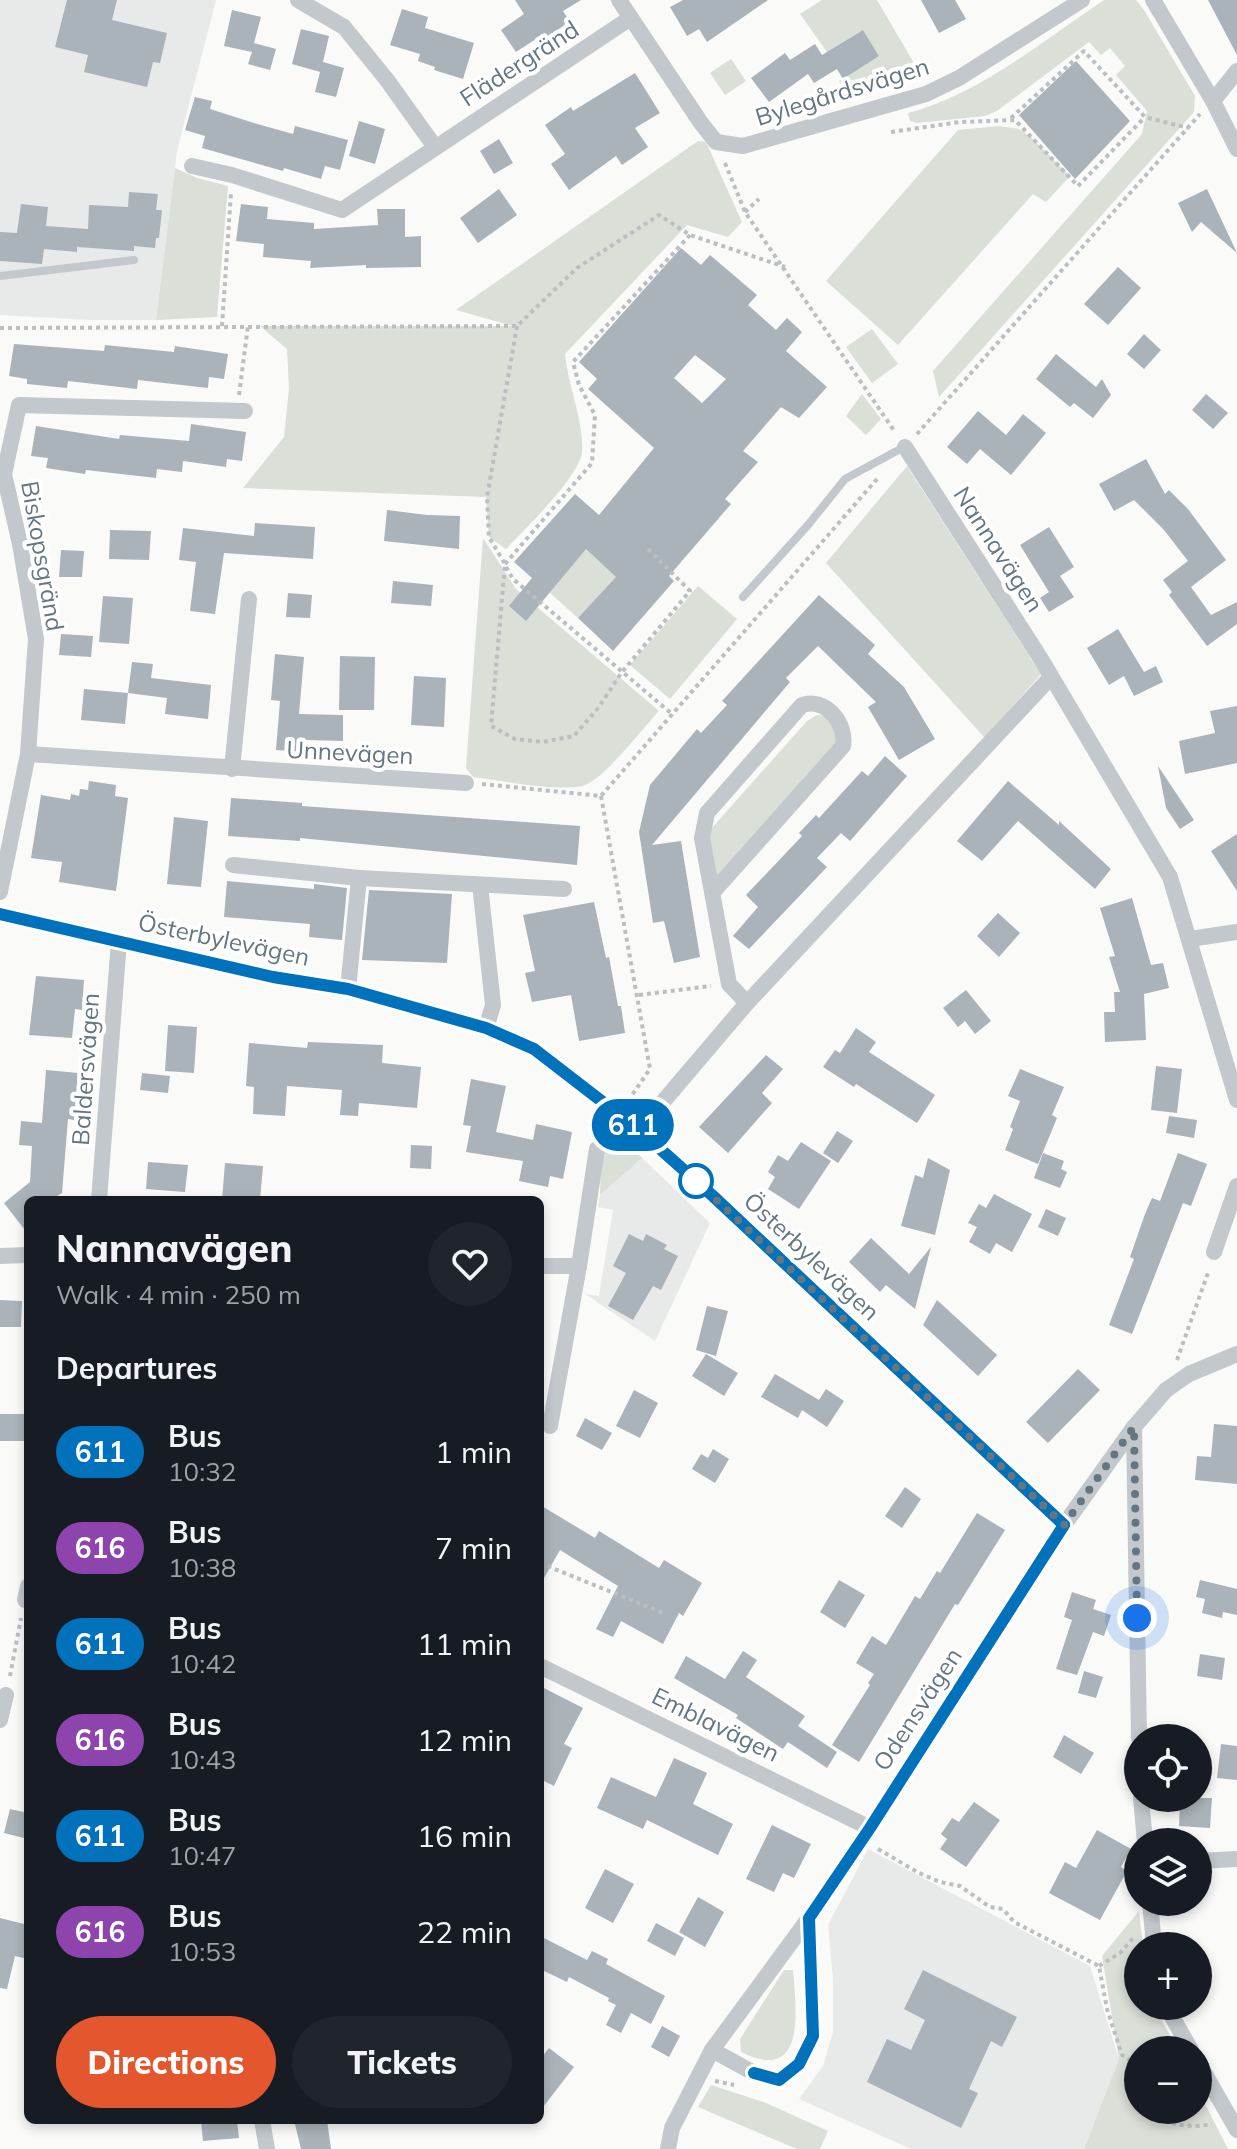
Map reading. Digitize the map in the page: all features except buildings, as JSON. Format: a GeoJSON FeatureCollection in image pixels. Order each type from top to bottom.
{"type":"FeatureCollection","features":[{"type":"Feature","properties":{"kind":"street"},"geometry":{"type":"LineString","coordinates":[[298,0],[344,27],[435,147]]}},
{"type":"Feature","properties":{"kind":"street"},"geometry":{"type":"LineString","coordinates":[[619,0],[629,19],[716,142]]}},
{"type":"Feature","properties":{"kind":"street","name":"Bylegårdsvägen"},"geometry":{"type":"LineString","coordinates":[[716,142],[743,146],[926,94],[959,78],[1082,0]]}},
{"type":"Feature","properties":{"kind":"street"},"geometry":{"type":"LineString","coordinates":[[1153,0],[1213,101],[1237,149]]}},
{"type":"Feature","properties":{"kind":"street","name":"Flädergränd"},"geometry":{"type":"LineString","coordinates":[[192,166],[232,175],[342,210],[629,19]]}},
{"type":"Feature","properties":{"kind":"street"},"geometry":{"type":"LineString","coordinates":[[1213,101],[1237,71]]}},
{"type":"Feature","properties":{"kind":"street","name":"Biskopsgränd"},"geometry":{"type":"LineString","coordinates":[[0,892],[28,754],[36,639],[4,474],[19,405],[241,411]]}},
{"type":"Feature","properties":{"kind":"street","name":"Nannavägen"},"geometry":{"type":"LineString","coordinates":[[905,447],[1051,677],[1170,877],[1237,1100]]}},
{"type":"Feature","properties":{"kind":"street"},"geometry":{"type":"LineString","coordinates":[[232,769],[249,599]]}},
{"type":"Feature","properties":{"kind":"street"},"geometry":{"type":"LineString","coordinates":[[639,1130],[747,1003],[1051,677]]}},
{"type":"Feature","properties":{"kind":"street"},"geometry":{"type":"LineString","coordinates":[[713,892],[843,746],[845,736],[842,726],[834,715],[817,703],[802,705],[707,813],[702,838],[729,984],[747,1003]]}},
{"type":"Feature","properties":{"kind":"street","name":"Unnevägen"},"geometry":{"type":"LineString","coordinates":[[28,754],[466,783]]}},
{"type":"Feature","properties":{"kind":"street"},"geometry":{"type":"LineString","coordinates":[[233,865],[359,878],[564,889]]}},
{"type":"Feature","properties":{"kind":"street"},"geometry":{"type":"LineString","coordinates":[[348,989],[359,878]]}},
{"type":"Feature","properties":{"kind":"street"},"geometry":{"type":"LineString","coordinates":[[480,885],[493,1005],[486,1028]]}},
{"type":"Feature","properties":{"kind":"street","name":"Österbylevägen"},"geometry":{"type":"LineString","coordinates":[[0,914],[273,977],[348,989],[486,1028],[534,1049],[639,1130],[1064,1525]]}},
{"type":"Feature","properties":{"kind":"street"},"geometry":{"type":"LineString","coordinates":[[1190,939],[1237,932]]}},
{"type":"Feature","properties":{"kind":"street","name":"Baldersvägen"},"geometry":{"type":"LineString","coordinates":[[99,1196],[119,941]]}},
{"type":"Feature","properties":{"kind":"street"},"geometry":{"type":"LineString","coordinates":[[550,1426],[597,1149]]}},
{"type":"Feature","properties":{"kind":"street"},"geometry":{"type":"LineString","coordinates":[[1214,1252],[1237,1186]]}},
{"type":"Feature","properties":{"kind":"street"},"geometry":{"type":"LineString","coordinates":[[0,1256],[24,1255]]}},
{"type":"Feature","properties":{"kind":"street"},"geometry":{"type":"LineString","coordinates":[[544,1266],[579,1266]]}},
{"type":"Feature","properties":{"kind":"street","name":"Odensvägen"},"geometry":{"type":"LineString","coordinates":[[668,2149],[672,2128],[712,2050],[809,1918],[1064,1525],[1134,1427],[1166,1390],[1189,1374],[1237,1354]]}},
{"type":"Feature","properties":{"kind":"street"},"geometry":{"type":"LineString","coordinates":[[1134,1427],[1139,1724]]}},
{"type":"Feature","properties":{"kind":"street","name":"Emblavägen"},"geometry":{"type":"LineString","coordinates":[[544,1668],[866,1833]]}},
{"type":"Feature","properties":{"kind":"street"},"geometry":{"type":"LineString","coordinates":[[0,1720],[6,1695]]}},
{"type":"Feature","properties":{"kind":"street"},"geometry":{"type":"LineString","coordinates":[[1212,1860],[1237,1859]]}},
{"type":"Feature","properties":{"kind":"street"},"geometry":{"type":"LineString","coordinates":[[712,2050],[754,2073],[779,2080],[799,2064],[813,2036],[809,1918]]}},
{"type":"Feature","properties":{"kind":"street"},"geometry":{"type":"LineString","coordinates":[[1212,2086],[1234,2125]]}},
{"type":"Feature","properties":{"kind":"street"},"geometry":{"type":"LineString","coordinates":[[263,2124],[267,2149]]}},
{"type":"Feature","properties":{"kind":"lane"},"geometry":{"type":"LineString","coordinates":[[0,276],[134,260]]}},
{"type":"Feature","properties":{"kind":"lane"},"geometry":{"type":"LineString","coordinates":[[743,597],[845,479],[905,447]]}},
{"type":"Feature","properties":{"kind":"path"},"geometry":{"type":"LineString","coordinates":[[1010,120],[1084,51],[1145,117],[1188,128]]}},
{"type":"Feature","properties":{"kind":"path"},"geometry":{"type":"LineString","coordinates":[[891,132],[960,122],[1015,120],[1078,186],[1145,117]]}},
{"type":"Feature","properties":{"kind":"path"},"geometry":{"type":"LineString","coordinates":[[716,142],[745,212],[905,447]]}},
{"type":"Feature","properties":{"kind":"path"},"geometry":{"type":"LineString","coordinates":[[222,326],[232,175]]}},
{"type":"Feature","properties":{"kind":"path"},"geometry":{"type":"LineString","coordinates":[[745,212],[759,199]]}},
{"type":"Feature","properties":{"kind":"path"},"geometry":{"type":"LineString","coordinates":[[672,714],[513,579],[489,537],[487,497],[517,326],[577,268],[659,215],[690,235],[785,267]]}},
{"type":"Feature","properties":{"kind":"path"},"geometry":{"type":"LineString","coordinates":[[647,548],[690,591],[622,672],[599,707],[574,736],[543,742],[515,739],[491,726],[505,564],[592,463],[595,415],[579,385],[573,362],[690,235]]}},
{"type":"Feature","properties":{"kind":"path"},"geometry":{"type":"LineString","coordinates":[[241,411],[248,326]]}},
{"type":"Feature","properties":{"kind":"path"},"geometry":{"type":"LineString","coordinates":[[0,328],[517,326]]}},
{"type":"Feature","properties":{"kind":"path"},"geometry":{"type":"LineString","coordinates":[[601,796],[650,1069],[619,1114]]}},
{"type":"Feature","properties":{"kind":"path"},"geometry":{"type":"LineString","coordinates":[[639,995],[729,984]]}},
{"type":"Feature","properties":{"kind":"path"},"geometry":{"type":"LineString","coordinates":[[1177,1360],[1214,1252]]}},
{"type":"Feature","properties":{"kind":"path"},"geometry":{"type":"LineString","coordinates":[[544,1565],[663,1613]]}},
{"type":"Feature","properties":{"kind":"path"},"geometry":{"type":"LineString","coordinates":[[6,1695],[24,1603]]}},
{"type":"Feature","properties":{"kind":"path"},"geometry":{"type":"LineString","coordinates":[[866,1833],[919,1873],[960,1886],[990,1907],[1003,1909],[1014,1922],[1099,1966]]}},
{"type":"Feature","properties":{"kind":"path"},"geometry":{"type":"LineString","coordinates":[[1099,1966],[1120,1953],[1147,1916]]}},
{"type":"Feature","properties":{"kind":"path"},"geometry":{"type":"LineString","coordinates":[[1099,1966],[1107,2009],[1124,2056]]}},
{"type":"Feature","properties":{"kind":"path"},"geometry":{"type":"LineString","coordinates":[[709,2080],[747,2087]]}},
{"type":"Feature","properties":{"kind":"path"},"geometry":{"type":"LineString","coordinates":[[1180,2124],[1195,2127],[1234,2125]]}},
{"type":"Feature","properties":{"kind":"shaded area"},"geometry":{"type":"Polygon","coordinates":[[[0,0],[216,0],[177,151],[156,320],[0,315],[0,0]]]}},
{"type":"Feature","properties":{"kind":"shaded area"},"geometry":{"type":"Polygon","coordinates":[[[822,0],[877,0],[918,70],[892,84],[848,98],[839,81],[879,56],[863,30],[827,52],[800,14],[822,0]]]}},
{"type":"Feature","properties":{"kind":"shaded area"},"geometry":{"type":"Polygon","coordinates":[[[1104,0],[1136,0],[1195,96],[1194,112],[939,397],[933,371],[1142,134],[1147,111],[1116,75],[1125,66],[1110,48],[1101,55],[1089,42],[997,111],[985,116],[917,123],[910,121],[908,113],[934,105],[985,80],[1104,0]]]}},
{"type":"Feature","properties":{"kind":"shaded area"},"geometry":{"type":"Polygon","coordinates":[[[731,59],[746,81],[725,95],[710,73],[731,59]]]}},
{"type":"Feature","properties":{"kind":"shaded area"},"geometry":{"type":"Polygon","coordinates":[[[999,126],[1019,129],[1032,138],[1070,176],[1046,202],[1033,194],[898,345],[826,281],[958,130],[999,126]]]}},
{"type":"Feature","properties":{"kind":"shaded area"},"geometry":{"type":"Polygon","coordinates":[[[698,141],[706,142],[742,222],[728,237],[687,225],[565,354],[581,428],[582,452],[579,462],[550,502],[506,549],[489,537],[486,497],[243,488],[284,437],[289,389],[287,349],[260,326],[513,326],[456,310],[698,141]]]}},
{"type":"Feature","properties":{"kind":"shaded area"},"geometry":{"type":"Polygon","coordinates":[[[175,168],[228,186],[217,317],[156,320],[175,168]]]}},
{"type":"Feature","properties":{"kind":"shaded area"},"geometry":{"type":"Polygon","coordinates":[[[872,329],[898,364],[872,383],[846,347],[872,329]]]}},
{"type":"Feature","properties":{"kind":"shaded area"},"geometry":{"type":"Polygon","coordinates":[[[862,394],[881,419],[866,435],[846,416],[862,394]]]}},
{"type":"Feature","properties":{"kind":"shaded area"},"geometry":{"type":"Polygon","coordinates":[[[907,466],[1041,674],[985,738],[826,563],[907,466]]]}},
{"type":"Feature","properties":{"kind":"shaded area"},"geometry":{"type":"Polygon","coordinates":[[[483,538],[516,589],[659,711],[613,763],[585,785],[562,788],[514,783],[473,777],[466,768],[483,538]]]}},
{"type":"Feature","properties":{"kind":"shaded area"},"geometry":{"type":"Polygon","coordinates":[[[584,547],[619,579],[578,618],[549,592],[584,547]]]}},
{"type":"Feature","properties":{"kind":"shaded area"},"geometry":{"type":"Polygon","coordinates":[[[698,586],[737,619],[670,699],[630,665],[698,586]]]}},
{"type":"Feature","properties":{"kind":"shaded area"},"geometry":{"type":"Polygon","coordinates":[[[817,715],[829,716],[845,736],[720,876],[709,872],[708,837],[711,829],[807,721],[817,715]]]}},
{"type":"Feature","properties":{"kind":"shaded area"},"geometry":{"type":"Polygon","coordinates":[[[611,1129],[642,1158],[600,1195],[601,1158],[607,1130],[611,1129]]]}},
{"type":"Feature","properties":{"kind":"shaded area"},"geometry":{"type":"Polygon","coordinates":[[[642,1158],[710,1223],[655,1341],[585,1294],[599,1296],[613,1210],[598,1207],[600,1195],[642,1158]]]}},
{"type":"Feature","properties":{"kind":"shaded area"},"geometry":{"type":"Polygon","coordinates":[[[868,1849],[1090,1966],[1119,2059],[1084,2149],[911,2149],[799,2099],[823,2066],[833,2032],[833,1979],[828,1925],[868,1849]]]}},
{"type":"Feature","properties":{"kind":"shaded area"},"geometry":{"type":"Polygon","coordinates":[[[1135,1916],[1140,1916],[1141,1932],[1124,1932],[1124,2020],[1162,2020],[1170,2036],[1124,2036],[1124,2124],[1212,2124],[1212,2118],[1228,2149],[1084,2149],[1119,2059],[1102,1956],[1135,1916]]]}},
{"type":"Feature","properties":{"kind":"shaded area"},"geometry":{"type":"Polygon","coordinates":[[[784,1970],[793,1970],[793,2038],[787,2051],[777,2059],[762,2060],[741,2052],[740,2039],[784,1970]]]}},
{"type":"Feature","properties":{"kind":"shaded area"},"geometry":{"type":"Polygon","coordinates":[[[711,2085],[766,2103],[828,2131],[820,2149],[797,2149],[698,2107],[711,2085]]]}},
{"type":"Feature","properties":{"kind":"bus line","name":"611"},"geometry":{"type":"LineString","coordinates":[[0,914],[273,977],[348,989],[486,1028],[534,1049],[639,1130],[714,1197],[1064,1525],[809,1918],[813,2036],[799,2064],[779,2080],[754,2073]]}},
{"type":"Feature","properties":{"kind":"route"},"geometry":{"type":"LineString","coordinates":[[696,1181],[1064,1525],[1134,1427],[1137,1618]]}}]}
